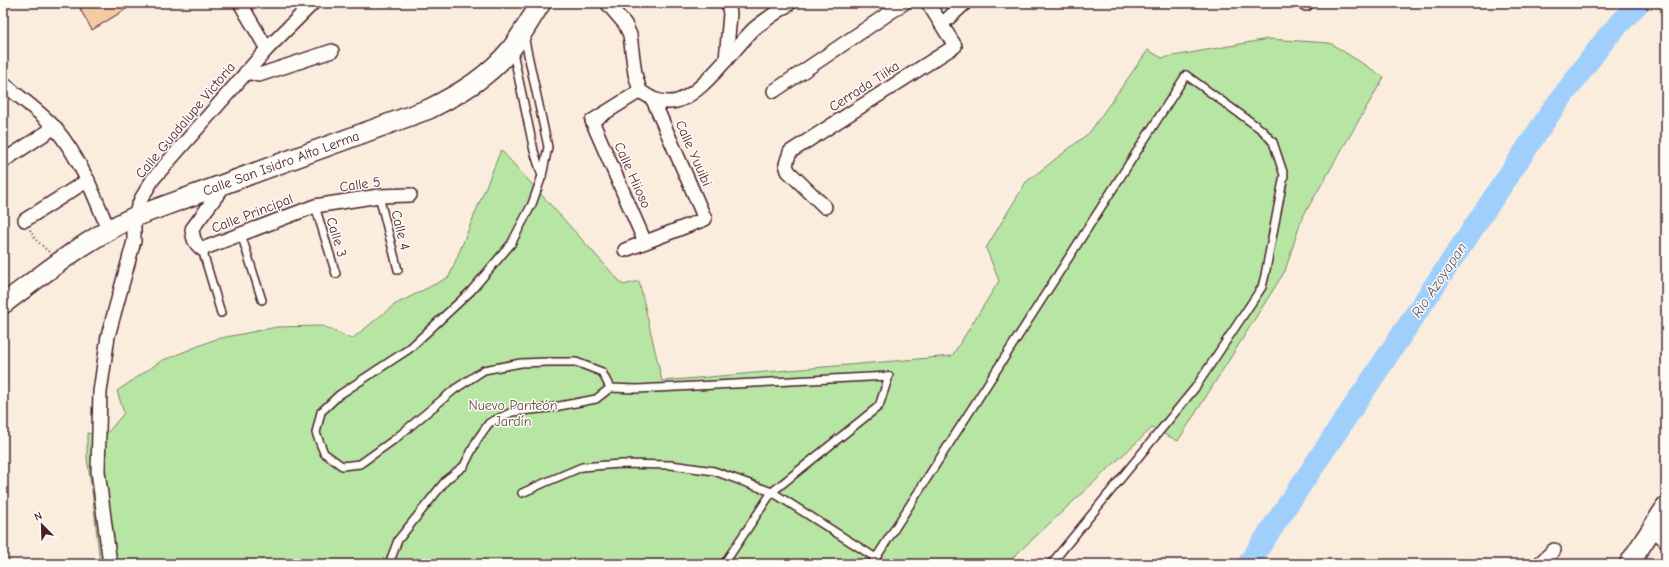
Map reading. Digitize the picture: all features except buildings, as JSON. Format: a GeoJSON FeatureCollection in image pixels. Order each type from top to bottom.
{"type":"FeatureCollection","features":[{"type":"Feature","properties":{"kind":"street"},"geometry":{"type":"LineString","coordinates":[[240,3],[267,49]]}},
{"type":"Feature","properties":{"kind":"street","name":"Calle Guadalupe Victoria"},"geometry":{"type":"LineString","coordinates":[[110,564],[98,471],[100,392],[108,336],[134,241],[134,217],[141,198],[153,179],[246,72],[313,3]]}},
{"type":"Feature","properties":{"kind":"street","name":"Calle San Isidro Alto Lerma"},"geometry":{"type":"LineString","coordinates":[[3,304],[108,229],[134,217],[429,109],[473,85],[491,70],[512,48],[541,3]]}},
{"type":"Feature","properties":{"kind":"street"},"geometry":{"type":"LineString","coordinates":[[607,3],[625,24],[630,35],[635,74],[640,91],[653,100],[669,103],[686,98],[693,93],[755,28],[790,3]]}},
{"type":"Feature","properties":{"kind":"street"},"geometry":{"type":"LineString","coordinates":[[726,60],[730,14],[728,3]]}},
{"type":"Feature","properties":{"kind":"street"},"geometry":{"type":"LineString","coordinates":[[774,91],[904,3]]}},
{"type":"Feature","properties":{"kind":"street"},"geometry":{"type":"LineString","coordinates":[[928,3],[942,24],[965,3]]}},
{"type":"Feature","properties":{"kind":"street","name":"Cerrada Tiika"},"geometry":{"type":"LineString","coordinates":[[825,208],[788,171],[786,164],[790,152],[955,46],[942,24]]}},
{"type":"Feature","properties":{"kind":"street"},"geometry":{"type":"LineString","coordinates":[[246,72],[260,75],[332,51]]}},
{"type":"Feature","properties":{"kind":"street"},"geometry":{"type":"LineString","coordinates":[[4,84],[55,127],[71,150],[88,180],[108,229]]}},
{"type":"Feature","properties":{"kind":"street","name":"Calle Hiioso"},"geometry":{"type":"LineString","coordinates":[[640,91],[592,121],[645,242]]}},
{"type":"Feature","properties":{"kind":"street","name":"Calle Yuuibi"},"geometry":{"type":"LineString","coordinates":[[645,242],[705,219],[653,100]]}},
{"type":"Feature","properties":{"kind":"street"},"geometry":{"type":"LineString","coordinates":[[3,161],[55,127]]}},
{"type":"Feature","properties":{"kind":"street"},"geometry":{"type":"LineString","coordinates":[[24,220],[88,180]]}},
{"type":"Feature","properties":{"kind":"street"},"geometry":{"type":"LineString","coordinates":[[202,249],[196,245],[192,229],[226,183]]}},
{"type":"Feature","properties":{"kind":"street","name":"Calle 5"},"geometry":{"type":"LineString","coordinates":[[314,206],[378,196],[410,195]]}},
{"type":"Feature","properties":{"kind":"street","name":"Calle Principal"},"geometry":{"type":"LineString","coordinates":[[202,249],[314,206]]}},
{"type":"Feature","properties":{"kind":"street"},"geometry":{"type":"LineString","coordinates":[[625,250],[645,242]]}},
{"type":"Feature","properties":{"kind":"street"},"geometry":{"type":"LineString","coordinates":[[1629,564],[1666,506]]}},
{"type":"Feature","properties":{"kind":"street"},"geometry":{"type":"LineString","coordinates":[[1652,528],[1666,541]]}},
{"type":"Feature","properties":{"kind":"street"},"geometry":{"type":"LineString","coordinates":[[1539,564],[1554,550]]}},
{"type":"Feature","properties":{"kind":"lane"},"geometry":{"type":"LineString","coordinates":[[523,32],[548,147],[542,176],[532,204],[511,244],[471,291],[409,349],[339,395],[321,412],[316,433],[324,453],[342,466],[360,464],[395,439],[455,389],[484,370],[521,363],[576,362],[602,372],[610,388]]}},
{"type":"Feature","properties":{"kind":"lane"},"geometry":{"type":"LineString","coordinates":[[512,48],[534,151],[542,176]]}},
{"type":"Feature","properties":{"kind":"lane"},"geometry":{"type":"LineString","coordinates":[[522,493],[544,482],[582,467],[620,464],[671,465],[714,471],[772,492],[874,561],[1186,75],[1262,130],[1273,142],[1284,175],[1262,287],[1195,388],[1051,564]]}},
{"type":"Feature","properties":{"kind":"lane","name":"Calle 4"},"geometry":{"type":"LineString","coordinates":[[378,196],[398,270]]}},
{"type":"Feature","properties":{"kind":"lane","name":"Calle 3"},"geometry":{"type":"LineString","coordinates":[[314,206],[336,274]]}},
{"type":"Feature","properties":{"kind":"lane"},"geometry":{"type":"LineString","coordinates":[[241,234],[262,300]]}},
{"type":"Feature","properties":{"kind":"lane"},"geometry":{"type":"LineString","coordinates":[[202,249],[221,314]]}},
{"type":"Feature","properties":{"kind":"lane"},"geometry":{"type":"LineString","coordinates":[[389,564],[398,540],[447,479],[464,466],[477,440],[489,423],[512,412],[549,408],[596,400],[610,388],[637,389],[889,376],[879,406],[772,492],[724,564]]}},
{"type":"Feature","properties":{"kind":"path"},"geometry":{"type":"LineString","coordinates":[[24,220],[35,239],[61,262]]}},
{"type":"Feature","properties":{"kind":"green space","name":"Nuevo Panteón Jardín"},"geometry":{"type":"Polygon","coordinates":[[[1268,39],[1330,43],[1384,77],[1302,218],[1285,271],[1178,441],[1152,428],[1006,564],[100,564],[87,458],[87,433],[104,437],[124,413],[117,391],[161,361],[216,339],[277,327],[323,326],[352,339],[394,305],[449,277],[501,150],[623,285],[639,281],[662,381],[952,356],[999,281],[986,248],[1026,182],[1089,133],[1148,50],[1162,58],[1268,39]]]}},
{"type":"Feature","properties":{"kind":"waterway","name":"Rio Azoyapan"},"geometry":{"type":"LineString","coordinates":[[1248,564],[1553,109],[1607,37],[1639,3]]}}]}
